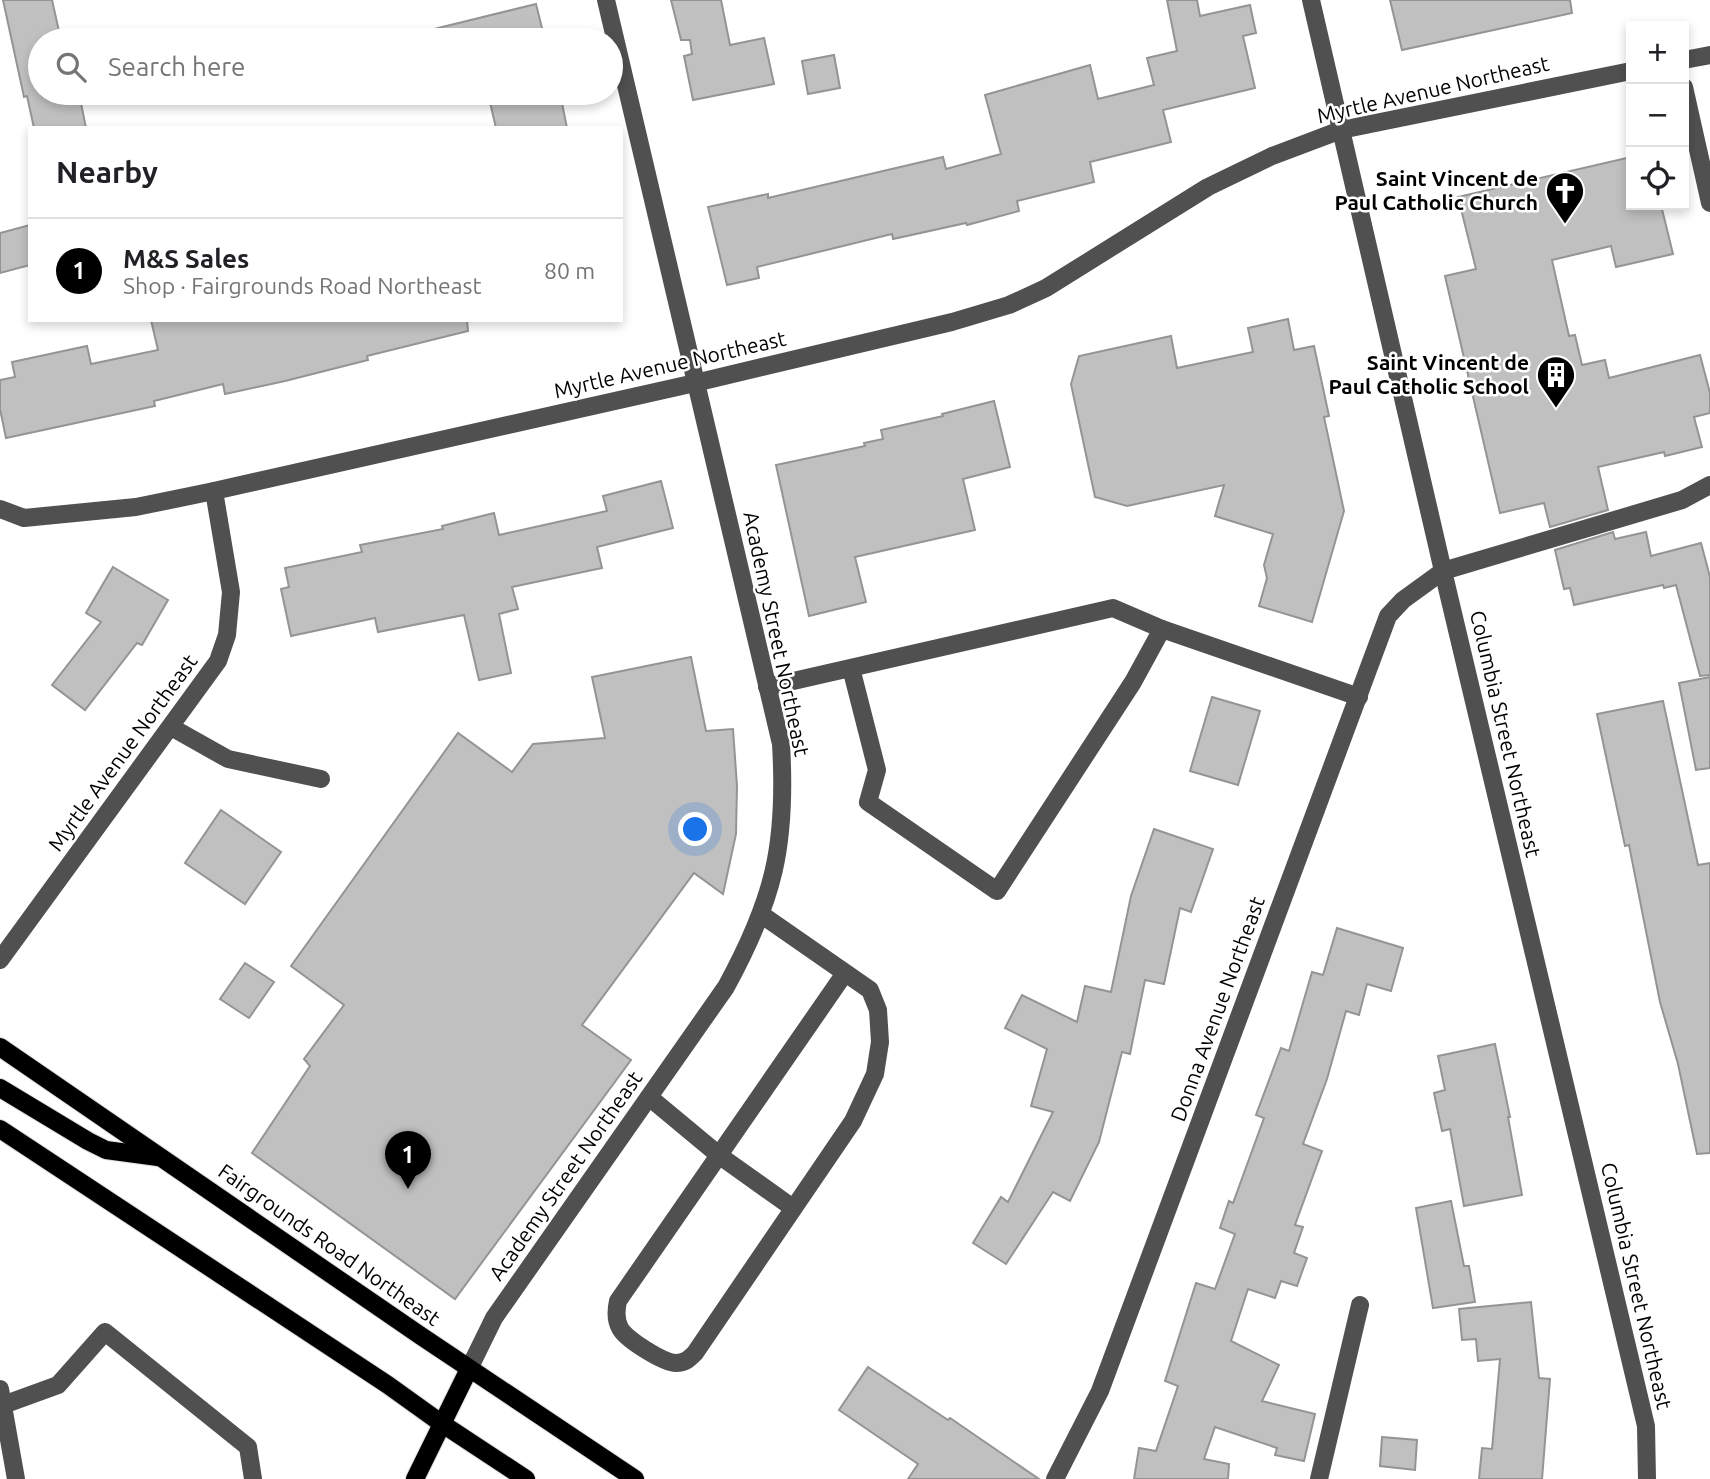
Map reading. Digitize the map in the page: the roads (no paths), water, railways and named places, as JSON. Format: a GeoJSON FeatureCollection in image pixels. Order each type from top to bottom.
{"type":"FeatureCollection","features":[{"type":"Feature","properties":{"kind":"main road","name":"Fairgrounds Road Northeast"},"geometry":{"type":"LineString","coordinates":[[0,1046],[469,1369],[635,1479]]}},
{"type":"Feature","properties":{"kind":"main road"},"geometry":{"type":"LineString","coordinates":[[0,1088],[106,1150],[162,1158]]}},
{"type":"Feature","properties":{"kind":"main road"},"geometry":{"type":"LineString","coordinates":[[0,1129],[526,1479]]}},
{"type":"Feature","properties":{"kind":"main road"},"geometry":{"type":"LineString","coordinates":[[415,1479],[469,1369]]}},
{"type":"Feature","properties":{"kind":"street","name":"Academy Street Northeast"},"geometry":{"type":"LineString","coordinates":[[606,0],[613,28]]}},
{"type":"Feature","properties":{"kind":"street","name":"Columbia Street Northeast"},"geometry":{"type":"LineString","coordinates":[[1311,0],[1646,1426],[1647,1479]]}},
{"type":"Feature","properties":{"kind":"street"},"geometry":{"type":"LineString","coordinates":[[1689,59],[1710,55]]}},
{"type":"Feature","properties":{"kind":"street","name":"Myrtle Avenue Northeast"},"geometry":{"type":"LineString","coordinates":[[0,960],[218,661],[227,635],[231,592],[214,491],[695,383],[951,322],[1009,305],[1046,288],[1208,187],[1272,156],[1342,130],[1626,72]]}},
{"type":"Feature","properties":{"kind":"street","name":"Academy Street Northeast"},"geometry":{"type":"LineString","coordinates":[[469,1369],[494,1318],[726,987],[761,915],[773,879],[784,794],[781,744],[623,73]]}},
{"type":"Feature","properties":{"kind":"street"},"geometry":{"type":"LineString","coordinates":[[1689,109],[1710,203]]}},
{"type":"Feature","properties":{"kind":"street"},"geometry":{"type":"LineString","coordinates":[[1443,571],[1682,500],[1710,485]]}},
{"type":"Feature","properties":{"kind":"street"},"geometry":{"type":"LineString","coordinates":[[0,509],[24,518],[136,507],[214,491]]}},
{"type":"Feature","properties":{"kind":"street","name":"Donna Avenue Northeast"},"geometry":{"type":"LineString","coordinates":[[1062,1476],[1100,1391],[1388,616],[1404,600],[1443,571]]}},
{"type":"Feature","properties":{"kind":"street"},"geometry":{"type":"LineString","coordinates":[[767,687],[1113,608],[1162,629],[1359,697]]}},
{"type":"Feature","properties":{"kind":"street"},"geometry":{"type":"LineString","coordinates":[[851,668],[877,770],[869,802],[997,891],[1133,682],[1162,629]]}},
{"type":"Feature","properties":{"kind":"street"},"geometry":{"type":"LineString","coordinates":[[171,727],[228,759],[321,779]]}},
{"type":"Feature","properties":{"kind":"street"},"geometry":{"type":"LineString","coordinates":[[761,915],[870,990],[878,1010],[880,1042],[875,1074],[853,1121],[695,1353],[687,1361],[675,1363],[663,1360],[624,1335],[615,1313],[618,1301],[845,973]]}},
{"type":"Feature","properties":{"kind":"street"},"geometry":{"type":"LineString","coordinates":[[649,1097],[720,1156],[793,1208]]}},
{"type":"Feature","properties":{"kind":"street"},"geometry":{"type":"LineString","coordinates":[[1319,1479],[1360,1305]]}},
{"type":"Feature","properties":{"kind":"street"},"geometry":{"type":"LineString","coordinates":[[16,1479],[1,1397],[58,1385],[105,1332],[248,1447],[253,1479]]}},
{"type":"Feature","properties":{"kind":"place","name":"Saint Vincent de Paul Catholic Church"},"geometry":{"type":"Point","coordinates":[1565,225]}},
{"type":"Feature","properties":{"kind":"place","name":"Saint Vincent de Paul Catholic School"},"geometry":{"type":"Point","coordinates":[1556,409]}},
{"type":"Feature","properties":{"kind":"place","name":"M&S Sales"},"geometry":{"type":"Point","coordinates":[408,1189]}}]}
